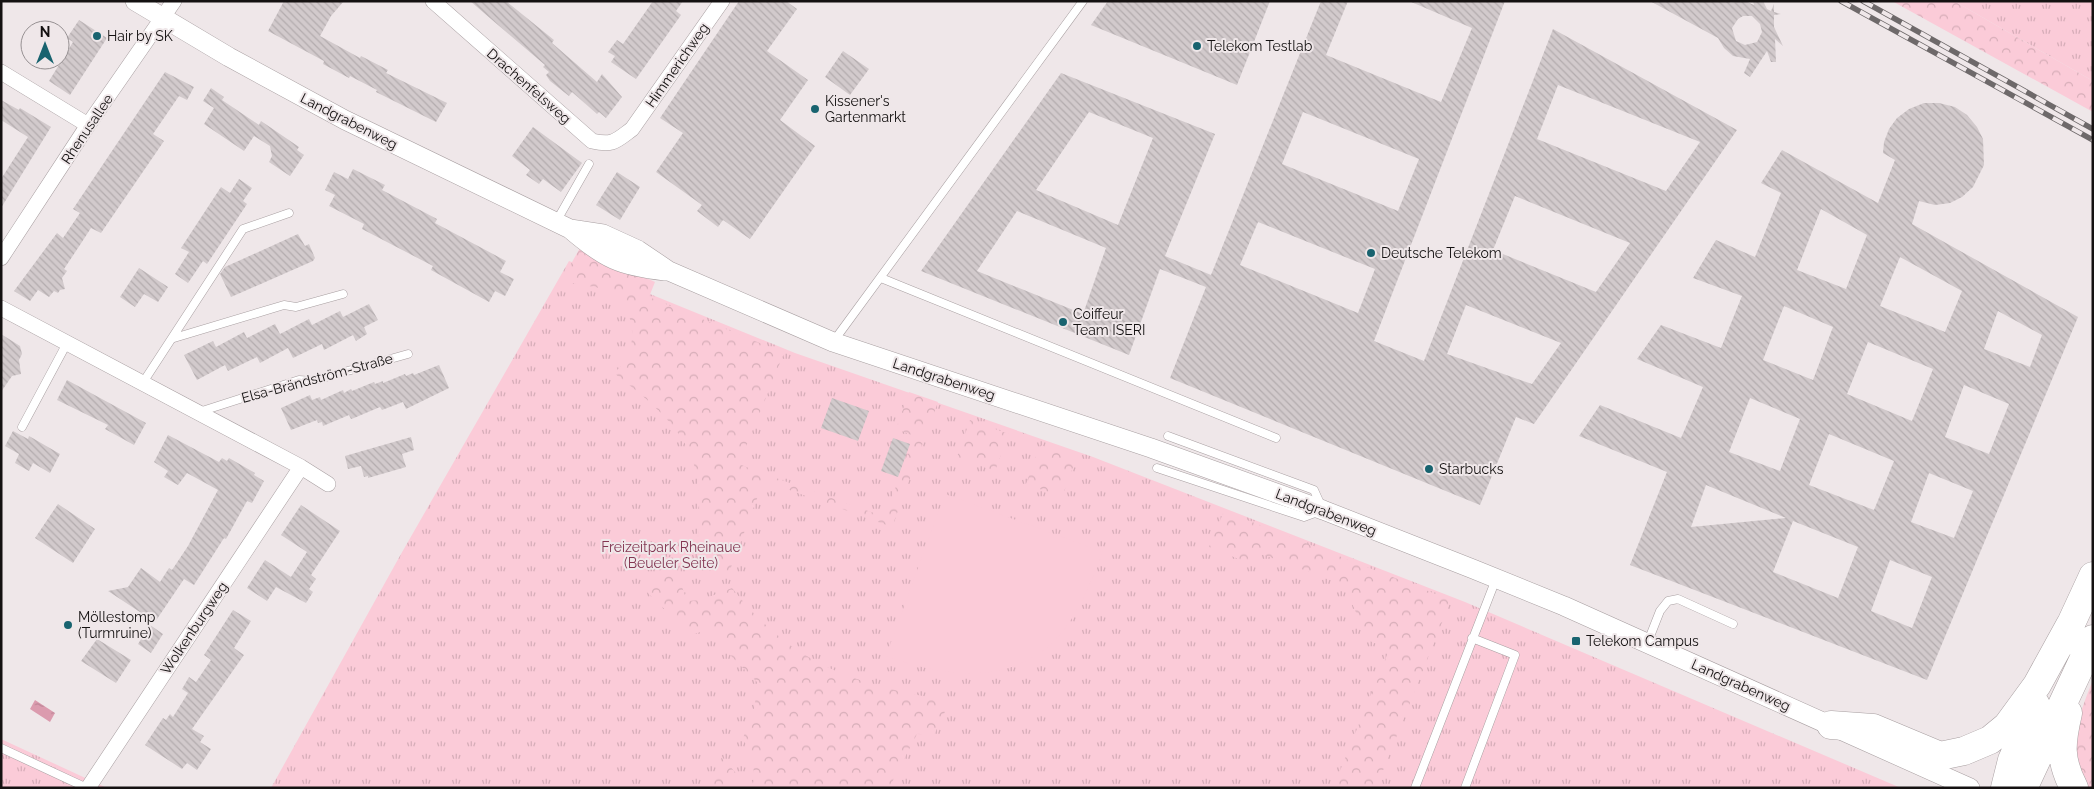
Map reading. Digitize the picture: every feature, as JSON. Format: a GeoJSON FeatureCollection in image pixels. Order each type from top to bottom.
{"type":"FeatureCollection","features":[{"type":"Feature","properties":{"kind":"highway"},"geometry":{"type":"LineString","coordinates":[[2005,788],[2012,760],[2093,576]]}},
{"type":"Feature","properties":{"kind":"highway"},"geometry":{"type":"LineString","coordinates":[[1831,725],[1873,728],[1940,756],[1964,751],[1981,744],[1990,740],[2007,726],[2018,712],[2037,685],[2070,625]]}},
{"type":"Feature","properties":{"kind":"highway"},"geometry":{"type":"LineString","coordinates":[[2019,788],[2027,780],[2088,649]]}},
{"type":"Feature","properties":{"kind":"highway"},"geometry":{"type":"LineString","coordinates":[[2074,788],[2062,758],[2061,742],[2068,710],[2088,649]]}},
{"type":"Feature","properties":{"kind":"street","name":"Landgrabenweg"},"geometry":{"type":"LineString","coordinates":[[135,1],[229,57],[345,120],[563,225],[603,234],[638,250],[669,271],[833,342],[1151,448],[1323,510],[1496,579],[1831,725],[1970,788]]}},
{"type":"Feature","properties":{"kind":"street","name":"Rhenusallee"},"geometry":{"type":"LineString","coordinates":[[1,258],[88,125],[174,1]]}},
{"type":"Feature","properties":{"kind":"street","name":"Drachenfelsweg"},"geometry":{"type":"LineString","coordinates":[[433,1],[592,141],[614,143],[632,129]]}},
{"type":"Feature","properties":{"kind":"street","name":"Himmerichweg"},"geometry":{"type":"LineString","coordinates":[[632,129],[722,1]]}},
{"type":"Feature","properties":{"kind":"street"},"geometry":{"type":"LineString","coordinates":[[1,72],[88,125]]}},
{"type":"Feature","properties":{"kind":"street"},"geometry":{"type":"LineString","coordinates":[[1,308],[301,467],[328,484]]}},
{"type":"Feature","properties":{"kind":"street","name":"Wolkenburgweg"},"geometry":{"type":"LineString","coordinates":[[87,788],[301,467]]}},
{"type":"Feature","properties":{"kind":"lane"},"geometry":{"type":"LineString","coordinates":[[833,342],[1083,1]]}},
{"type":"Feature","properties":{"kind":"lane"},"geometry":{"type":"LineString","coordinates":[[563,225],[589,164]]}},
{"type":"Feature","properties":{"kind":"lane"},"geometry":{"type":"LineString","coordinates":[[142,384],[244,229],[289,213]]}},
{"type":"Feature","properties":{"kind":"lane"},"geometry":{"type":"LineString","coordinates":[[880,278],[1276,438]]}},
{"type":"Feature","properties":{"kind":"lane"},"geometry":{"type":"LineString","coordinates":[[174,338],[284,305],[296,307],[343,294]]}},
{"type":"Feature","properties":{"kind":"lane"},"geometry":{"type":"LineString","coordinates":[[22,427],[67,342]]}},
{"type":"Feature","properties":{"kind":"lane","name":"Elsa-Brändström-Straße"},"geometry":{"type":"LineString","coordinates":[[198,412],[299,380],[312,381],[408,354]]}},
{"type":"Feature","properties":{"kind":"lane"},"geometry":{"type":"LineString","coordinates":[[1157,468],[1304,517],[1323,510],[1314,490],[1168,436]]}},
{"type":"Feature","properties":{"kind":"lane"},"geometry":{"type":"LineString","coordinates":[[1415,788],[1496,579]]}},
{"type":"Feature","properties":{"kind":"lane"},"geometry":{"type":"LineString","coordinates":[[1647,644],[1660,610],[1668,601],[1678,599],[1734,624]]}},
{"type":"Feature","properties":{"kind":"lane"},"geometry":{"type":"LineString","coordinates":[[1464,788],[1514,655],[1472,638]]}},
{"type":"Feature","properties":{"kind":"lane"},"geometry":{"type":"LineString","coordinates":[[1,748],[87,788]]}},
{"type":"Feature","properties":{"kind":"green space"},"geometry":{"type":"Polygon","coordinates":[[[1892,1],[1954,1],[2093,81],[2093,112],[1892,1]]]}},
{"type":"Feature","properties":{"kind":"green space"},"geometry":{"type":"Polygon","coordinates":[[[1954,1],[2093,1],[2093,81],[1954,1]]]}},
{"type":"Feature","properties":{"kind":"green space"},"geometry":{"type":"Polygon","coordinates":[[[580,248],[655,282],[649,297],[784,353],[739,464],[766,475],[730,570],[709,577],[696,570],[699,493],[694,463],[688,449],[665,417],[614,373],[628,354],[632,332],[631,321],[620,301],[604,290],[575,284],[563,278],[580,248]]]}},
{"type":"Feature","properties":{"kind":"green space","name":"Freizeitpark Rheinaue (Beueler Seite)"},"geometry":{"type":"Polygon","coordinates":[[[569,261],[795,353],[1093,457],[1465,602],[1901,788],[271,788],[401,554],[569,261]]]}},
{"type":"Feature","properties":{"kind":"green space"},"geometry":{"type":"Polygon","coordinates":[[[909,392],[938,402],[892,527],[773,484],[776,478],[885,517],[914,436],[896,429],[909,392]]]}},
{"type":"Feature","properties":{"kind":"green space"},"geometry":{"type":"Polygon","coordinates":[[[970,420],[1009,434],[995,471],[957,457],[970,420]]]}},
{"type":"Feature","properties":{"kind":"green space"},"geometry":{"type":"Polygon","coordinates":[[[1040,445],[1076,459],[1062,497],[1026,484],[1040,445]]]}},
{"type":"Feature","properties":{"kind":"green space"},"geometry":{"type":"Polygon","coordinates":[[[945,494],[1103,552],[1082,601],[1060,635],[1032,658],[1013,667],[992,672],[949,672],[907,663],[886,656],[945,494]]]}},
{"type":"Feature","properties":{"kind":"green space"},"geometry":{"type":"Polygon","coordinates":[[[1224,511],[1451,600],[1376,788],[1333,788],[1389,650],[1368,640],[1344,585],[1256,552],[1251,564],[1209,547],[1224,511]]]}},
{"type":"Feature","properties":{"kind":"green space"},"geometry":{"type":"Polygon","coordinates":[[[664,556],[680,559],[681,584],[687,601],[701,600],[732,588],[755,615],[779,636],[803,654],[829,668],[885,688],[950,701],[934,735],[917,734],[889,788],[830,788],[824,782],[821,788],[751,788],[754,769],[743,738],[754,709],[758,683],[732,657],[710,629],[691,635],[646,591],[664,556]]]}},
{"type":"Feature","properties":{"kind":"green space"},"geometry":{"type":"Polygon","coordinates":[[[2093,680],[2093,788],[2089,788],[2081,775],[2075,748],[2079,720],[2093,680]]]}},
{"type":"Feature","properties":{"kind":"green space"},"geometry":{"type":"Polygon","coordinates":[[[1,739],[107,788],[1,788],[1,739]]]}},
{"type":"Feature","properties":{"kind":"green space"},"geometry":{"type":"Polygon","coordinates":[[[722,757],[740,778],[735,788],[706,788],[722,757]]]}},
{"type":"Feature","properties":{"kind":"water"},"geometry":{"type":"Polygon","coordinates":[[[35,700],[55,713],[50,722],[30,709],[35,700]]]}},
{"type":"Feature","properties":{"kind":"building"},"geometry":{"type":"Polygon","coordinates":[[[284,1],[344,1],[331,16],[320,36],[360,58],[361,56],[388,70],[386,73],[447,103],[436,122],[376,92],[377,90],[350,76],[349,78],[323,64],[324,61],[268,31],[284,1]]]}},
{"type":"Feature","properties":{"kind":"building"},"geometry":{"type":"Polygon","coordinates":[[[470,1],[506,1],[554,40],[552,43],[597,82],[602,74],[622,97],[606,118],[599,112],[597,114],[572,92],[569,96],[550,81],[546,75],[549,72],[543,67],[545,65],[470,1]]]}},
{"type":"Feature","properties":{"kind":"building"},"geometry":{"type":"Polygon","coordinates":[[[653,1],[683,1],[676,11],[681,15],[636,79],[611,62],[615,56],[608,52],[617,40],[623,44],[653,1]]]}},
{"type":"Feature","properties":{"kind":"building"},"geometry":{"type":"Polygon","coordinates":[[[739,1],[786,1],[797,9],[767,51],[808,80],[780,120],[815,146],[750,239],[723,220],[718,227],[697,211],[702,205],[656,172],[683,133],[660,118],[739,1]]]}},
{"type":"Feature","properties":{"kind":"building","name":"Telekom Testlab"},"geometry":{"type":"Polygon","coordinates":[[[1108,1],[1270,1],[1237,85],[1091,25],[1108,1]]]}},
{"type":"Feature","properties":{"kind":"building","name":"Deutsche Telekom"},"geometry":{"type":"Polygon","coordinates":[[[1321,1],[1348,1],[1326,55],[1441,102],[1472,28],[1409,1],[1505,1],[1374,341],[1424,361],[1553,29],[1737,130],[1534,424],[1516,417],[1480,505],[1170,378],[1206,287],[1160,269],[1129,355],[921,271],[1061,73],[1215,134],[1165,256],[1211,275],[1321,1]],[[1558,85],[1537,139],[1666,191],[1700,142],[1558,85]],[[1089,112],[1036,190],[1118,225],[1153,138],[1089,112]],[[1303,112],[1282,164],[1398,211],[1419,159],[1303,112]],[[1515,196],[1493,250],[1596,292],[1630,243],[1515,196]],[[1017,211],[977,271],[1083,314],[1106,248],[1017,211]],[[1258,222],[1240,265],[1358,313],[1375,269],[1258,222]],[[1466,305],[1447,354],[1532,384],[1561,343],[1466,305]]]}},
{"type":"Feature","properties":{"kind":"building"},"geometry":{"type":"Polygon","coordinates":[[[1650,1],[1731,1],[1730,3],[1745,1],[1754,5],[1753,1],[1763,1],[1767,9],[1771,11],[1774,4],[1774,12],[1781,14],[1774,15],[1774,27],[1783,46],[1775,39],[1776,62],[1771,62],[1767,51],[1750,77],[1744,73],[1750,59],[1733,56],[1724,48],[1718,38],[1650,1]],[[1743,16],[1738,19],[1732,28],[1736,41],[1745,45],[1757,42],[1762,32],[1760,24],[1752,16],[1743,16]]]}},
{"type":"Feature","properties":{"kind":"building"},"geometry":{"type":"Polygon","coordinates":[[[79,20],[107,38],[70,95],[49,81],[56,70],[70,70],[70,47],[73,42],[70,40],[70,34],[79,20]]]}},
{"type":"Feature","properties":{"kind":"building"},"geometry":{"type":"Polygon","coordinates":[[[843,51],[869,69],[850,95],[825,77],[843,51]]]}},
{"type":"Feature","properties":{"kind":"building"},"geometry":{"type":"Polygon","coordinates":[[[165,72],[194,87],[187,100],[179,96],[153,134],[164,141],[101,233],[91,228],[64,269],[67,271],[62,278],[65,289],[60,290],[58,293],[54,291],[49,297],[38,290],[30,301],[14,291],[57,233],[63,238],[80,213],[73,209],[165,72]]]}},
{"type":"Feature","properties":{"kind":"building"},"geometry":{"type":"Polygon","coordinates":[[[211,88],[224,97],[222,100],[259,125],[261,121],[299,147],[297,150],[304,155],[290,176],[269,162],[272,156],[270,146],[254,136],[244,151],[204,124],[214,108],[203,101],[211,88]]]}},
{"type":"Feature","properties":{"kind":"building"},"geometry":{"type":"Polygon","coordinates":[[[1,100],[19,110],[20,108],[51,127],[1,208],[1,179],[28,137],[1,120],[1,100]]]}},
{"type":"Feature","properties":{"kind":"building"},"geometry":{"type":"Polygon","coordinates":[[[1924,103],[1939,103],[1955,107],[1967,115],[1977,127],[1983,139],[1984,165],[1973,187],[1962,197],[1950,203],[1935,205],[1919,201],[1912,224],[2078,317],[1927,680],[1630,565],[1667,472],[1579,436],[1600,405],[1681,438],[1703,387],[1637,359],[1661,325],[1721,348],[1742,296],[1693,278],[1716,240],[1755,257],[1781,193],[1761,183],[1782,150],[1878,203],[1895,160],[1883,153],[1884,142],[1889,129],[1897,118],[1909,109],[1924,103]],[[1821,209],[1797,270],[1846,289],[1867,235],[1821,209]],[[1900,257],[1880,306],[1945,332],[1962,291],[1900,257]],[[1784,306],[1763,360],[1813,380],[1833,327],[1784,306]],[[1998,311],[1984,349],[2030,367],[2042,335],[1998,311]],[[1868,342],[1847,394],[1912,421],[1933,369],[1868,342]],[[1964,385],[1945,437],[1989,454],[2009,404],[1964,385]],[[1750,398],[1729,452],[1780,471],[1800,419],[1750,398]],[[1829,434],[1809,485],[1874,510],[1894,461],[1829,434]],[[1929,473],[1911,522],[1954,538],[1973,491],[1929,473]],[[1706,485],[1691,527],[1786,518],[1706,485]],[[1793,521],[1773,572],[1838,598],[1858,547],[1793,521]],[[1890,560],[1871,611],[1912,628],[1932,577],[1890,560]]]}},
{"type":"Feature","properties":{"kind":"building"},"geometry":{"type":"Polygon","coordinates":[[[533,127],[582,163],[561,192],[543,179],[539,184],[526,175],[530,170],[512,156],[533,127]]]}},
{"type":"Feature","properties":{"kind":"building"},"geometry":{"type":"Polygon","coordinates":[[[353,169],[385,185],[382,190],[437,219],[435,223],[506,261],[500,272],[514,279],[505,296],[495,291],[489,302],[431,270],[433,266],[362,229],[364,224],[329,206],[335,195],[325,190],[334,172],[348,179],[353,169]]]}},
{"type":"Feature","properties":{"kind":"building"},"geometry":{"type":"Polygon","coordinates":[[[617,172],[640,187],[620,220],[596,205],[617,172]]]}},
{"type":"Feature","properties":{"kind":"building"},"geometry":{"type":"Polygon","coordinates":[[[239,179],[252,188],[243,201],[247,204],[207,264],[203,261],[188,283],[175,274],[189,252],[181,248],[221,187],[230,193],[239,179]]]}},
{"type":"Feature","properties":{"kind":"building"},"geometry":{"type":"Polygon","coordinates":[[[298,234],[305,246],[309,244],[315,258],[313,261],[231,297],[220,274],[225,267],[298,234]]]}},
{"type":"Feature","properties":{"kind":"building"},"geometry":{"type":"Polygon","coordinates":[[[139,268],[168,287],[158,302],[144,294],[135,307],[120,297],[139,268]]]}},
{"type":"Feature","properties":{"kind":"building"},"geometry":{"type":"Polygon","coordinates":[[[369,304],[378,320],[364,327],[367,334],[356,341],[353,335],[324,350],[322,344],[293,358],[288,348],[260,363],[257,357],[228,371],[225,365],[197,380],[184,355],[213,341],[216,347],[244,332],[247,338],[275,324],[280,334],[309,319],[312,325],[340,311],[343,317],[369,304]]]}},
{"type":"Feature","properties":{"kind":"building"},"geometry":{"type":"Polygon","coordinates":[[[1,334],[20,346],[22,354],[19,360],[21,374],[12,376],[1,392],[1,334]]]}},
{"type":"Feature","properties":{"kind":"building"},"geometry":{"type":"Polygon","coordinates":[[[439,365],[449,388],[406,409],[403,402],[382,410],[380,407],[351,419],[349,415],[323,426],[322,422],[318,423],[317,420],[291,430],[281,408],[310,395],[312,400],[320,397],[321,400],[343,390],[344,393],[374,382],[375,384],[383,381],[383,383],[405,374],[406,376],[413,373],[414,375],[439,365]]]}},
{"type":"Feature","properties":{"kind":"building"},"geometry":{"type":"Polygon","coordinates":[[[67,380],[146,423],[134,445],[105,429],[108,425],[57,400],[67,380]]]}},
{"type":"Feature","properties":{"kind":"building"},"geometry":{"type":"Polygon","coordinates":[[[832,398],[869,411],[858,441],[821,428],[832,398]]]}},
{"type":"Feature","properties":{"kind":"building"},"geometry":{"type":"Polygon","coordinates":[[[13,431],[28,439],[29,436],[60,454],[50,473],[33,463],[29,471],[15,463],[19,454],[5,446],[13,431]]]}},
{"type":"Feature","properties":{"kind":"building"},"geometry":{"type":"Polygon","coordinates":[[[168,435],[219,462],[222,458],[227,461],[229,458],[255,473],[254,475],[264,481],[252,503],[247,501],[226,539],[224,538],[194,585],[184,579],[155,622],[108,591],[128,587],[141,568],[160,582],[169,568],[172,570],[188,546],[218,490],[187,473],[178,485],[164,477],[168,471],[154,462],[168,435]]]}},
{"type":"Feature","properties":{"kind":"building"},"geometry":{"type":"Polygon","coordinates":[[[411,437],[414,450],[402,454],[406,467],[368,478],[368,476],[364,477],[361,466],[348,469],[345,456],[411,437]]]}},
{"type":"Feature","properties":{"kind":"building"},"geometry":{"type":"Polygon","coordinates":[[[893,438],[910,444],[898,477],[881,471],[893,438]]]}},
{"type":"Feature","properties":{"kind":"building"},"geometry":{"type":"Polygon","coordinates":[[[58,504],[95,529],[73,563],[35,538],[58,504]]]}},
{"type":"Feature","properties":{"kind":"building"},"geometry":{"type":"Polygon","coordinates":[[[301,505],[340,531],[311,575],[316,579],[309,589],[313,592],[306,603],[276,587],[267,601],[247,588],[265,560],[291,577],[307,552],[281,535],[301,505]]]}},
{"type":"Feature","properties":{"kind":"building"},"geometry":{"type":"Polygon","coordinates":[[[233,610],[251,621],[234,648],[244,655],[192,729],[204,736],[200,742],[211,749],[197,770],[187,763],[182,769],[145,745],[163,718],[166,720],[170,714],[173,717],[188,693],[182,689],[189,677],[196,682],[211,660],[204,655],[233,610]]]}},
{"type":"Feature","properties":{"kind":"building"},"geometry":{"type":"Polygon","coordinates":[[[150,625],[163,634],[151,653],[138,644],[150,625]]]}},
{"type":"Feature","properties":{"kind":"building"},"geometry":{"type":"Polygon","coordinates":[[[97,639],[131,660],[116,683],[81,661],[97,639]]]}},
{"type":"Feature","properties":{"kind":"railway"},"geometry":{"type":"LineString","coordinates":[[1841,1],[2093,140]]}},
{"type":"Feature","properties":{"kind":"railway"},"geometry":{"type":"LineString","coordinates":[[1863,1],[2093,129]]}},
{"type":"Feature","properties":{"kind":"place","name":"Hair by SK"},"geometry":{"type":"Point","coordinates":[97,36]}},
{"type":"Feature","properties":{"kind":"place","name":"Telekom Testlab"},"geometry":{"type":"Point","coordinates":[1197,46]}},
{"type":"Feature","properties":{"kind":"place","name":"Kissener's Gartenmarkt"},"geometry":{"type":"Point","coordinates":[815,109]}},
{"type":"Feature","properties":{"kind":"place","name":"Deutsche Telekom"},"geometry":{"type":"Point","coordinates":[1371,253]}},
{"type":"Feature","properties":{"kind":"place","name":"Coiffeur Team ISERI"},"geometry":{"type":"Point","coordinates":[1063,322]}},
{"type":"Feature","properties":{"kind":"place","name":"Starbucks"},"geometry":{"type":"Point","coordinates":[1429,469]}},
{"type":"Feature","properties":{"kind":"place","name":"Möllestomp (Turmruine)"},"geometry":{"type":"Point","coordinates":[68,625]}},
{"type":"Feature","properties":{"kind":"place","name":"Telekom Campus"},"geometry":{"type":"Point","coordinates":[1576,641]}}]}
